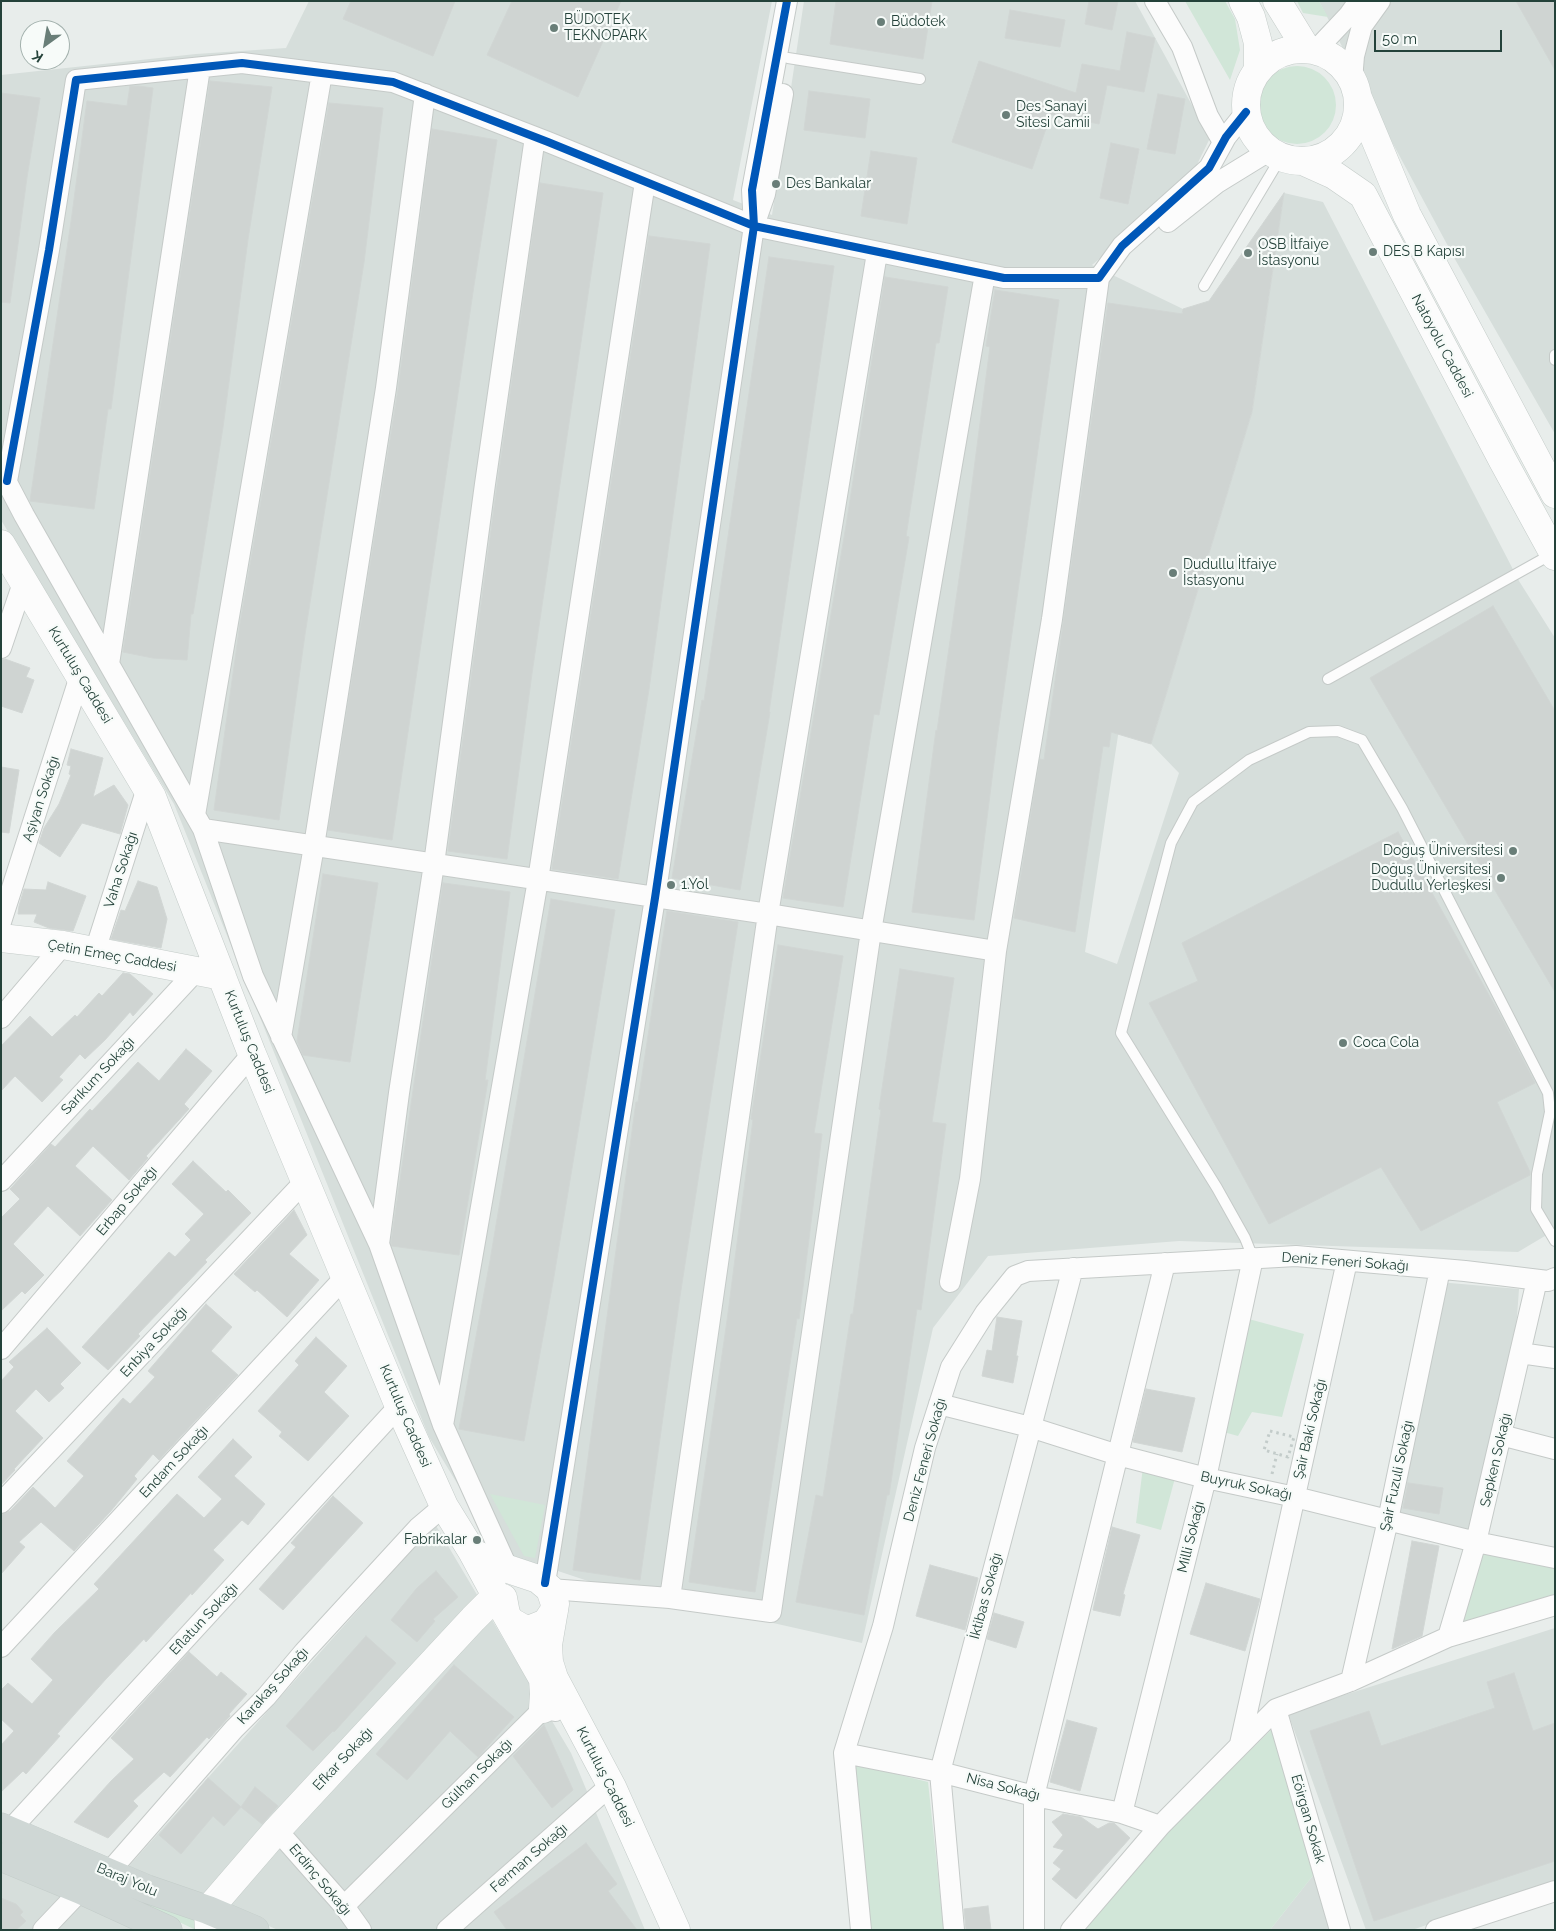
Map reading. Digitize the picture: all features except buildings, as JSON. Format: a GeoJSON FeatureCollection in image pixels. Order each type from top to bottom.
{"type":"FeatureCollection","features":[{"type":"Feature","properties":{"kind":"main road"},"geometry":{"type":"LineString","coordinates":[[1243,1],[1252,17],[1258,43],[1258,69]]}},
{"type":"Feature","properties":{"kind":"main road"},"geometry":{"type":"LineString","coordinates":[[1277,1],[1311,49]]}},
{"type":"Feature","properties":{"kind":"main road"},"geometry":{"type":"LineString","coordinates":[[1355,89],[1357,116],[1351,134],[1339,148],[1323,158],[1285,157],[1256,138],[1247,122],[1245,103],[1248,85],[1258,69],[1272,56],[1290,50],[1311,49],[1326,54],[1342,65],[1355,89],[1407,214],[1555,494]]}},
{"type":"Feature","properties":{"kind":"main road","name":"Natoyolu Caddesi"},"geometry":{"type":"LineString","coordinates":[[1285,157],[1334,175],[1363,195],[1554,555]]}},
{"type":"Feature","properties":{"kind":"main road","name":"Kurtuluş Caddesi"},"geometry":{"type":"LineString","coordinates":[[1,544],[147,788],[209,974],[252,1054],[399,1406],[444,1506],[473,1553],[504,1611]]}},
{"type":"Feature","properties":{"kind":"main road","name":"Çetin Emeç Caddesi"},"geometry":{"type":"LineString","coordinates":[[1,938],[63,945],[209,974]]}},
{"type":"Feature","properties":{"kind":"main road"},"geometry":{"type":"LineString","coordinates":[[473,1553],[538,1586]]}},
{"type":"Feature","properties":{"kind":"main road"},"geometry":{"type":"LineString","coordinates":[[538,1586],[516,1581],[506,1592],[503,1599],[504,1611],[543,1679],[543,1709]]}},
{"type":"Feature","properties":{"kind":"main road"},"geometry":{"type":"LineString","coordinates":[[504,1611],[524,1629],[531,1629],[546,1624],[538,1586]]}},
{"type":"Feature","properties":{"kind":"main road","name":"Kurtuluş Caddesi"},"geometry":{"type":"LineString","coordinates":[[538,1586],[549,1662],[554,1678],[612,1787],[676,1930]]}},
{"type":"Feature","properties":{"kind":"main road","name":"Efkar Sokağı"},"geometry":{"type":"LineString","coordinates":[[208,1920],[277,1830],[473,1618],[504,1611]]}},
{"type":"Feature","properties":{"kind":"main road","name":"Baraj Yolu"},"geometry":{"type":"LineString","coordinates":[[5,1829],[147,1889],[208,1920],[255,1930]]}},
{"type":"Feature","properties":{"kind":"main road","name":"Baraj Yolu"},"geometry":{"type":"LineString","coordinates":[[1,1857],[81,1890],[168,1930]]}},
{"type":"Feature","properties":{"kind":"street"},"geometry":{"type":"LineString","coordinates":[[782,57],[787,1]]}},
{"type":"Feature","properties":{"kind":"street"},"geometry":{"type":"LineString","coordinates":[[538,1586],[656,898],[754,226],[752,190],[796,1]]}},
{"type":"Feature","properties":{"kind":"street"},"geometry":{"type":"LineString","coordinates":[[1155,1],[1182,47],[1208,116],[1223,142]]}},
{"type":"Feature","properties":{"kind":"street"},"geometry":{"type":"LineString","coordinates":[[1311,49],[1349,15],[1359,1]]}},
{"type":"Feature","properties":{"kind":"street"},"geometry":{"type":"LineString","coordinates":[[1355,89],[1354,56],[1362,26],[1380,1]]}},
{"type":"Feature","properties":{"kind":"street"},"geometry":{"type":"LineString","coordinates":[[538,1586],[443,1425],[379,1244],[253,976],[199,822],[24,515],[4,476],[49,250],[76,80],[242,63],[393,82],[535,137],[754,226],[1004,278],[1099,278]]}},
{"type":"Feature","properties":{"kind":"street"},"geometry":{"type":"LineString","coordinates":[[110,664],[200,68]]}},
{"type":"Feature","properties":{"kind":"street"},"geometry":{"type":"LineString","coordinates":[[199,822],[322,73]]}},
{"type":"Feature","properties":{"kind":"street"},"geometry":{"type":"LineString","coordinates":[[281,1037],[314,846],[386,388],[425,94]]}},
{"type":"Feature","properties":{"kind":"street"},"geometry":{"type":"LineString","coordinates":[[950,1282],[970,1180],[996,951],[1052,619],[1099,278],[1122,246],[1209,168],[1223,142],[1246,112]]}},
{"type":"Feature","properties":{"kind":"street"},"geometry":{"type":"LineString","coordinates":[[379,1244],[399,1093],[434,864],[483,494],[535,137]]}},
{"type":"Feature","properties":{"kind":"street"},"geometry":{"type":"LineString","coordinates":[[1111,261],[1125,256],[1217,183],[1285,157]]}},
{"type":"Feature","properties":{"kind":"street"},"geometry":{"type":"LineString","coordinates":[[443,1425],[538,880],[645,182]]}},
{"type":"Feature","properties":{"kind":"street"},"geometry":{"type":"LineString","coordinates":[[670,1598],[768,914],[877,253]]}},
{"type":"Feature","properties":{"kind":"street"},"geometry":{"type":"LineString","coordinates":[[538,1586],[670,1598],[771,1612],[871,931],[985,274]]}},
{"type":"Feature","properties":{"kind":"street"},"geometry":{"type":"LineString","coordinates":[[1,648],[24,580]]}},
{"type":"Feature","properties":{"kind":"street","name":"Aşiyan Sokağı"},"geometry":{"type":"LineString","coordinates":[[1,922],[80,676]]}},
{"type":"Feature","properties":{"kind":"street","name":"Vaha Sokağı"},"geometry":{"type":"LineString","coordinates":[[96,951],[147,788]]}},
{"type":"Feature","properties":{"kind":"street"},"geometry":{"type":"LineString","coordinates":[[199,822],[314,846],[768,914],[996,951]]}},
{"type":"Feature","properties":{"kind":"street"},"geometry":{"type":"LineString","coordinates":[[1,1018],[63,945]]}},
{"type":"Feature","properties":{"kind":"street","name":"Sarıkum Sokağı"},"geometry":{"type":"LineString","coordinates":[[1,1181],[209,974]]}},
{"type":"Feature","properties":{"kind":"street","name":"Erbap Sokağı"},"geometry":{"type":"LineString","coordinates":[[1,1349],[252,1054]]}},
{"type":"Feature","properties":{"kind":"street","name":"Enbiya Sokağı"},"geometry":{"type":"LineString","coordinates":[[1,1503],[306,1180]]}},
{"type":"Feature","properties":{"kind":"street","name":"Deniz Feneri Sokağı"},"geometry":{"type":"LineString","coordinates":[[861,1930],[844,1753],[883,1626],[925,1448],[951,1367],[985,1313],[1015,1276],[1028,1271],[1296,1256],[1546,1279]]}},
{"type":"Feature","properties":{"kind":"street","name":"Milli Sokağı"},"geometry":{"type":"LineString","coordinates":[[1122,1813],[1206,1478],[1254,1258]]}},
{"type":"Feature","properties":{"kind":"street","name":"Şair Baki Sokağı"},"geometry":{"type":"LineString","coordinates":[[1240,1744],[1347,1261]]}},
{"type":"Feature","properties":{"kind":"street"},"geometry":{"type":"LineString","coordinates":[[1034,1930],[1034,1796],[1165,1263]]}},
{"type":"Feature","properties":{"kind":"street","name":"İktibas Sokağı"},"geometry":{"type":"LineString","coordinates":[[954,1930],[940,1772],[1073,1268]]}},
{"type":"Feature","properties":{"kind":"street","name":"Şair Fuzuli Sokağı"},"geometry":{"type":"LineString","coordinates":[[1351,1681],[1388,1520],[1440,1269]]}},
{"type":"Feature","properties":{"kind":"street","name":"Endam Sokağı"},"geometry":{"type":"LineString","coordinates":[[1,1647],[346,1276]]}},
{"type":"Feature","properties":{"kind":"street","name":"Sepken Sokağı"},"geometry":{"type":"LineString","coordinates":[[1448,1638],[1476,1542],[1520,1353],[1546,1279]]}},
{"type":"Feature","properties":{"kind":"street"},"geometry":{"type":"LineString","coordinates":[[1520,1353],[1555,1358]]}},
{"type":"Feature","properties":{"kind":"street","name":"Buyruk Sokağı"},"geometry":{"type":"LineString","coordinates":[[939,1404],[1030,1426],[1118,1455],[1206,1478],[1295,1497],[1476,1542],[1555,1558]]}},
{"type":"Feature","properties":{"kind":"street","name":"Eflatun Sokağı"},"geometry":{"type":"LineString","coordinates":[[5,1829],[399,1406]]}},
{"type":"Feature","properties":{"kind":"street"},"geometry":{"type":"LineString","coordinates":[[1501,1435],[1555,1449]]}},
{"type":"Feature","properties":{"kind":"street","name":"Karakaş Sokağı"},"geometry":{"type":"LineString","coordinates":[[109,1872],[234,1728],[266,1697],[304,1652],[418,1528],[444,1506]]}},
{"type":"Feature","properties":{"kind":"street"},"geometry":{"type":"LineString","coordinates":[[1071,1930],[1160,1826],[1276,1709],[1351,1681],[1448,1638],[1555,1605]]}},
{"type":"Feature","properties":{"kind":"street"},"geometry":{"type":"LineString","coordinates":[[543,1709],[561,1712],[577,1723]]}},
{"type":"Feature","properties":{"kind":"street","name":"Gülhan Sokağı"},"geometry":{"type":"LineString","coordinates":[[344,1906],[543,1709]]}},
{"type":"Feature","properties":{"kind":"street","name":"Eöirgan Sokak"},"geometry":{"type":"LineString","coordinates":[[1276,1709],[1340,1930]]}},
{"type":"Feature","properties":{"kind":"street","name":"Nisa Sokağı"},"geometry":{"type":"LineString","coordinates":[[844,1753],[940,1772],[1034,1796],[1122,1813],[1160,1826]]}},
{"type":"Feature","properties":{"kind":"street","name":"Ferman Sokağı"},"geometry":{"type":"LineString","coordinates":[[448,1930],[603,1792],[612,1787]]}},
{"type":"Feature","properties":{"kind":"street","name":"Erdinç Sokağı"},"geometry":{"type":"LineString","coordinates":[[277,1830],[344,1906],[362,1930]]}},
{"type":"Feature","properties":{"kind":"street"},"geometry":{"type":"LineString","coordinates":[[43,1930],[81,1890]]}},
{"type":"Feature","properties":{"kind":"street"},"geometry":{"type":"LineString","coordinates":[[1436,1930],[1555,1891]]}},
{"type":"Feature","properties":{"kind":"lane"},"geometry":{"type":"LineString","coordinates":[[782,57],[920,79]]}},
{"type":"Feature","properties":{"kind":"lane"},"geometry":{"type":"LineString","coordinates":[[1204,286],[1285,157]]}},
{"type":"Feature","properties":{"kind":"lane"},"geometry":{"type":"LineString","coordinates":[[1555,355],[1555,360]]}},
{"type":"Feature","properties":{"kind":"lane"},"geometry":{"type":"LineString","coordinates":[[1328,679],[1554,555]]}},
{"type":"Feature","properties":{"kind":"lane"},"geometry":{"type":"LineString","coordinates":[[1254,1258],[1217,1188],[1121,1033],[1171,844],[1193,802],[1249,760],[1309,732],[1338,731],[1362,740],[1402,808],[1548,1093],[1550,1112],[1537,1174],[1536,1209],[1555,1241]]}},
{"type":"Feature","properties":{"kind":"path"},"geometry":{"type":"LineString","coordinates":[[1270,1431],[1294,1437],[1288,1457],[1277,1454],[1264,1450],[1270,1431]]}},
{"type":"Feature","properties":{"kind":"shaded area"},"geometry":{"type":"Polygon","coordinates":[[[309,1],[772,1],[733,200],[772,215],[804,1],[1135,1],[1210,138],[1187,185],[1092,265],[1183,309],[1085,952],[1117,964],[1179,773],[1151,744],[1252,412],[1284,193],[1323,202],[1519,581],[1555,638],[1555,1230],[1518,1252],[1179,1241],[988,1256],[933,1328],[862,1643],[591,1582],[498,1551],[429,1437],[174,804],[1,520],[1,75],[47,70],[70,70],[70,68],[196,54],[286,48],[309,1]]]}},
{"type":"Feature","properties":{"kind":"shaded area"},"geometry":{"type":"Polygon","coordinates":[[[1319,1],[1555,1],[1555,434],[1456,261],[1363,88],[1319,1]]]}},
{"type":"Feature","properties":{"kind":"shaded area"},"geometry":{"type":"Polygon","coordinates":[[[1427,1281],[1519,1289],[1515,1344],[1471,1531],[1385,1509],[1427,1281]]]}},
{"type":"Feature","properties":{"kind":"shaded area"},"geometry":{"type":"Polygon","coordinates":[[[435,1524],[571,1753],[645,1930],[278,1930],[129,1866],[435,1524]]]}},
{"type":"Feature","properties":{"kind":"shaded area"},"geometry":{"type":"Polygon","coordinates":[[[1555,1628],[1555,1881],[1412,1930],[1366,1930],[1288,1713],[1555,1628]]]}},
{"type":"Feature","properties":{"kind":"shaded area"},"geometry":{"type":"Polygon","coordinates":[[[1,1868],[147,1930],[1,1930],[1,1868]]]}},
{"type":"Feature","properties":{"kind":"shaded area"},"geometry":{"type":"Polygon","coordinates":[[[1315,1873],[1339,1930],[1270,1930],[1315,1873]]]}},
{"type":"Feature","properties":{"kind":"green space"},"geometry":{"type":"Polygon","coordinates":[[[1185,1],[1225,1],[1235,19],[1240,50],[1230,80],[1185,1]]]}},
{"type":"Feature","properties":{"kind":"green space"},"geometry":{"type":"Polygon","coordinates":[[[1297,1],[1319,1],[1328,17],[1303,13],[1297,1]]]}},
{"type":"Feature","properties":{"kind":"green space"},"geometry":{"type":"Polygon","coordinates":[[[1297,66],[1312,69],[1325,77],[1333,90],[1336,105],[1333,120],[1325,133],[1312,141],[1297,144],[1282,141],[1269,133],[1261,120],[1258,105],[1261,90],[1269,77],[1282,69],[1297,66]]]}},
{"type":"Feature","properties":{"kind":"green space"},"geometry":{"type":"Polygon","coordinates":[[[1245,1318],[1304,1334],[1282,1417],[1252,1412],[1238,1436],[1220,1431],[1245,1318]]]}},
{"type":"Feature","properties":{"kind":"green space"},"geometry":{"type":"Polygon","coordinates":[[[1143,1467],[1175,1478],[1161,1530],[1136,1523],[1143,1467]]]}},
{"type":"Feature","properties":{"kind":"green space"},"geometry":{"type":"Polygon","coordinates":[[[490,1494],[545,1505],[535,1558],[524,1556],[490,1494]]]}},
{"type":"Feature","properties":{"kind":"green space"},"geometry":{"type":"Polygon","coordinates":[[[1468,1546],[1555,1562],[1555,1596],[1446,1630],[1468,1546]]]}},
{"type":"Feature","properties":{"kind":"green space"},"geometry":{"type":"Polygon","coordinates":[[[1274,1727],[1315,1873],[1270,1930],[1083,1930],[1165,1834],[1274,1727]]]}},
{"type":"Feature","properties":{"kind":"green space"},"geometry":{"type":"Polygon","coordinates":[[[848,1762],[928,1782],[944,1930],[865,1930],[848,1762]]]}},
{"type":"Feature","properties":{"kind":"green space"},"geometry":{"type":"Polygon","coordinates":[[[140,1896],[220,1930],[196,1930],[139,1903],[140,1896]]]}},
{"type":"Feature","properties":{"kind":"cycle path"},"geometry":{"type":"LineString","coordinates":[[545,1583],[655,898],[754,226],[752,190],[787,1]]}},
{"type":"Feature","properties":{"kind":"cycle path"},"geometry":{"type":"LineString","coordinates":[[7,481],[49,250],[76,80],[242,63],[393,82],[548,142],[754,226],[1004,278],[1099,278],[1122,246],[1209,168],[1226,137],[1246,112]]}},
{"type":"Feature","properties":{"kind":"place","name":"Büdotek"},"geometry":{"type":"Point","coordinates":[881,22]}},
{"type":"Feature","properties":{"kind":"place","name":"BÜDOTEK TEKNOPARK"},"geometry":{"type":"Point","coordinates":[554,28]}},
{"type":"Feature","properties":{"kind":"place","name":"Des Sanayi Sitesi Camii"},"geometry":{"type":"Point","coordinates":[1006,115]}},
{"type":"Feature","properties":{"kind":"place","name":"Des Bankalar"},"geometry":{"type":"Point","coordinates":[776,184]}},
{"type":"Feature","properties":{"kind":"place","name":"DES B Kapısı"},"geometry":{"type":"Point","coordinates":[1373,252]}},
{"type":"Feature","properties":{"kind":"place","name":"OSB İtfaiye İstasyonu"},"geometry":{"type":"Point","coordinates":[1248,253]}},
{"type":"Feature","properties":{"kind":"place","name":"Dudullu İtfaiye İstasyonu"},"geometry":{"type":"Point","coordinates":[1173,573]}},
{"type":"Feature","properties":{"kind":"place","name":"Doğuş Üniversitesi"},"geometry":{"type":"Point","coordinates":[1513,851]}},
{"type":"Feature","properties":{"kind":"place","name":"Doğuş Üniversitesi Dudullu Yerleşkesi"},"geometry":{"type":"Point","coordinates":[1501,878]}},
{"type":"Feature","properties":{"kind":"place","name":"1.Yol"},"geometry":{"type":"Point","coordinates":[671,885]}},
{"type":"Feature","properties":{"kind":"place","name":"Coca Cola"},"geometry":{"type":"Point","coordinates":[1343,1043]}},
{"type":"Feature","properties":{"kind":"place","name":"Fabrikalar"},"geometry":{"type":"Point","coordinates":[477,1540]}}]}
